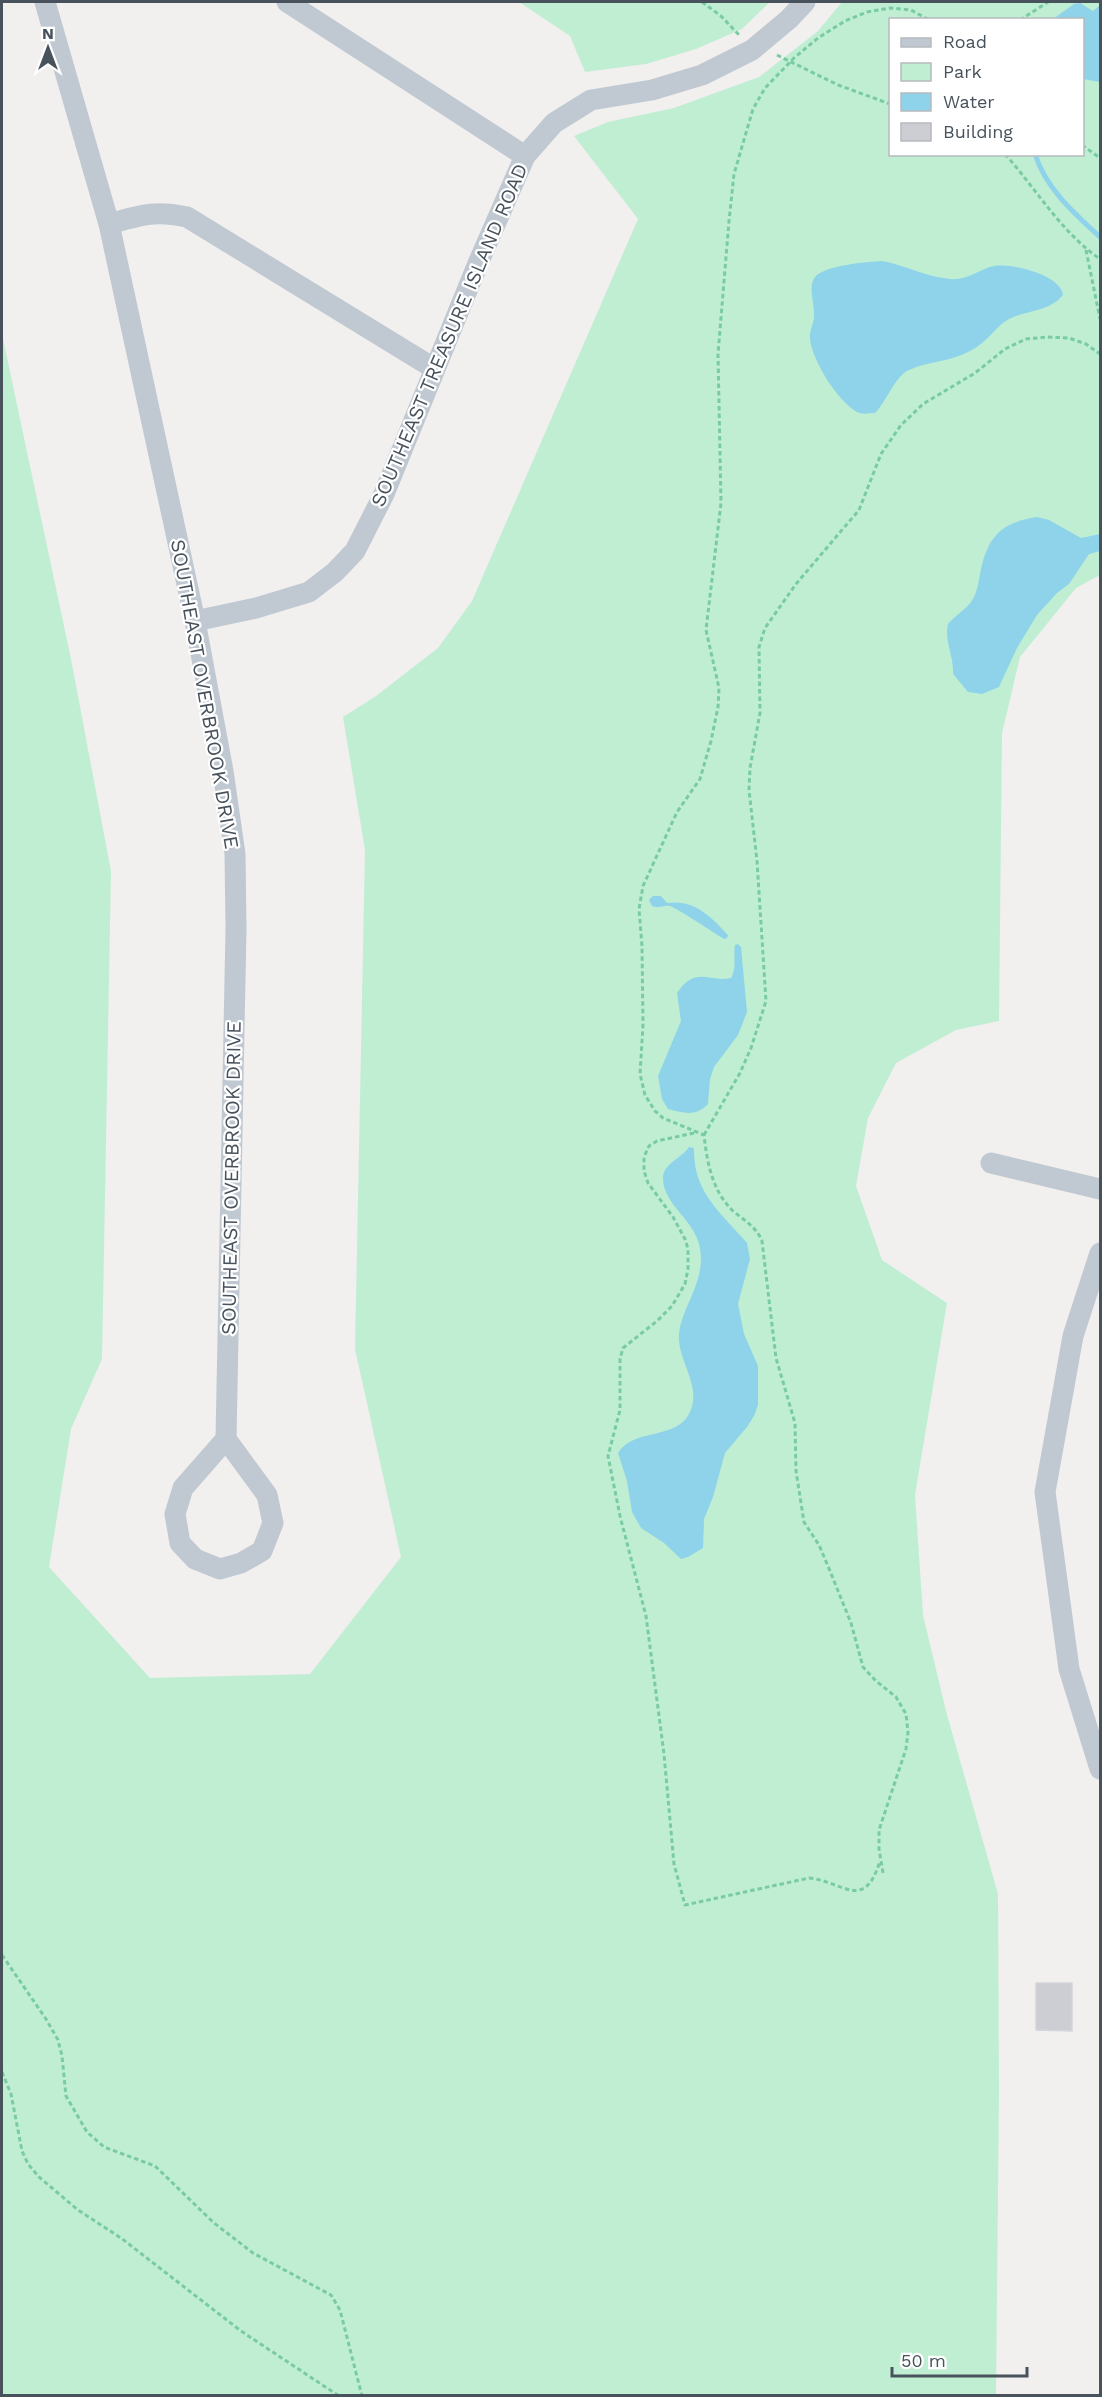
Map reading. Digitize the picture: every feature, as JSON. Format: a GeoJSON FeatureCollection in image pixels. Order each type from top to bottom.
{"type":"FeatureCollection","features":[{"type":"Feature","properties":{"kind":"street","name":"SOUTHEAST OVERBROOK DRIVE"},"geometry":{"type":"LineString","coordinates":[[45,2],[109,224],[195,621],[223,771],[235,854],[236,940],[226,1439]]}},
{"type":"Feature","properties":{"kind":"street"},"geometry":{"type":"LineString","coordinates":[[287,2],[525,156]]}},
{"type":"Feature","properties":{"kind":"street","name":"SOUTHEAST TREASURE ISLAND ROAD"},"geometry":{"type":"LineString","coordinates":[[195,621],[256,608],[309,592],[335,572],[355,551],[379,503],[525,156],[554,123],[591,100],[662,87],[702,75],[757,46],[805,2]]}},
{"type":"Feature","properties":{"kind":"street"},"geometry":{"type":"LineString","coordinates":[[109,224],[140,215],[163,212],[187,217],[435,369]]}},
{"type":"Feature","properties":{"kind":"street"},"geometry":{"type":"LineString","coordinates":[[992,1162],[1101,1189]]}},
{"type":"Feature","properties":{"kind":"street"},"geometry":{"type":"LineString","coordinates":[[1101,1253],[1073,1336],[1044,1492],[1069,1669],[1101,1768]]}},
{"type":"Feature","properties":{"kind":"street"},"geometry":{"type":"LineString","coordinates":[[226,1439],[267,1496],[273,1523],[262,1551],[241,1563],[220,1569],[195,1559],[180,1543],[175,1514],[183,1488],[226,1439]]}},
{"type":"Feature","properties":{"kind":"path"},"geometry":{"type":"LineString","coordinates":[[704,2],[757,46],[867,97],[889,103]]}},
{"type":"Feature","properties":{"kind":"path"},"geometry":{"type":"LineString","coordinates":[[1023,18],[1048,2]]}},
{"type":"Feature","properties":{"kind":"path"},"geometry":{"type":"LineString","coordinates":[[704,1135],[663,1118],[655,1111],[645,1095],[640,1069],[643,1025],[639,901],[673,820],[702,772],[718,707],[719,688],[706,638],[706,622],[721,503],[718,354],[732,189],[742,144],[757,100],[790,62],[828,31],[867,12],[904,8],[925,18]]}},
{"type":"Feature","properties":{"kind":"path"},"geometry":{"type":"LineString","coordinates":[[1084,146],[1101,158]]}},
{"type":"Feature","properties":{"kind":"path"},"geometry":{"type":"LineString","coordinates":[[1007,156],[1051,212],[1084,246],[1101,259]]}},
{"type":"Feature","properties":{"kind":"path"},"geometry":{"type":"LineString","coordinates":[[1084,246],[1091,265],[1101,319]]}},
{"type":"Feature","properties":{"kind":"path"},"geometry":{"type":"LineString","coordinates":[[884,1873],[878,1840],[880,1824],[906,1749],[908,1732],[906,1714],[896,1697],[863,1667],[851,1623],[830,1571],[819,1545],[804,1522],[795,1471],[795,1423],[776,1358],[764,1248],[759,1234],[733,1210],[717,1190],[712,1180],[704,1135],[740,1073],[751,1048],[766,1001],[757,861],[749,790],[750,768],[760,713],[759,647],[765,628],[796,584],[860,510],[881,454],[901,425],[923,404],[975,373],[1005,349],[1026,339],[1069,338],[1086,344],[1101,354]]}},
{"type":"Feature","properties":{"kind":"path"},"geometry":{"type":"LineString","coordinates":[[695,1133],[657,1141],[649,1146],[644,1157],[644,1171],[648,1183],[673,1217],[685,1239],[688,1249],[688,1269],[685,1284],[672,1306],[657,1321],[626,1344],[621,1352],[620,1410],[608,1456],[618,1508],[646,1616],[664,1754],[674,1864],[685,1905],[808,1878],[818,1879],[841,1889],[855,1892],[868,1884],[880,1858]]}},
{"type":"Feature","properties":{"kind":"path"},"geometry":{"type":"LineString","coordinates":[[2,1955],[58,2040],[66,2096],[87,2132],[104,2147],[155,2166],[214,2223],[253,2253],[331,2295],[340,2310],[362,2396]]}},
{"type":"Feature","properties":{"kind":"path"},"geometry":{"type":"LineString","coordinates":[[2,2072],[11,2094],[22,2151],[28,2164],[39,2177],[83,2214],[121,2238],[241,2331],[339,2396]]}},
{"type":"Feature","properties":{"kind":"green space"},"geometry":{"type":"Polygon","coordinates":[[[519,2],[770,2],[742,29],[696,49],[646,64],[585,72],[570,36],[519,2]]]}},
{"type":"Feature","properties":{"kind":"green space"},"geometry":{"type":"Polygon","coordinates":[[[842,2],[1100,2],[1100,575],[1076,588],[1020,657],[1002,733],[999,1021],[956,1030],[896,1063],[868,1118],[856,1186],[882,1260],[947,1303],[915,1495],[923,1615],[946,1711],[998,1894],[996,2395],[2,2395],[2,334],[71,659],[111,871],[102,1359],[71,1429],[49,1567],[150,1678],[310,1674],[401,1557],[355,1349],[365,850],[343,717],[376,696],[438,648],[472,601],[638,219],[574,136],[608,122],[674,108],[759,77],[818,31],[842,2]]]}},
{"type":"Feature","properties":{"kind":"water"},"geometry":{"type":"Polygon","coordinates":[[[1080,3],[1093,11],[1100,5],[1100,82],[1084,79],[1084,18],[1054,18],[1074,4],[1080,3]]]}},
{"type":"Feature","properties":{"kind":"water"},"geometry":{"type":"Polygon","coordinates":[[[882,261],[950,279],[967,277],[994,266],[1012,266],[1045,276],[1060,288],[1063,295],[1045,308],[1009,319],[976,348],[963,355],[909,370],[895,383],[875,413],[862,413],[850,407],[834,390],[812,348],[810,332],[814,309],[812,285],[815,277],[828,270],[847,265],[882,261]]]}},
{"type":"Feature","properties":{"kind":"water"},"geometry":{"type":"Polygon","coordinates":[[[1037,517],[1049,520],[1081,538],[1100,534],[1100,551],[1089,554],[1069,584],[1057,593],[1037,615],[1017,648],[999,687],[982,694],[968,692],[953,674],[947,636],[948,624],[969,605],[974,597],[985,554],[994,537],[1016,522],[1037,517]]]}},
{"type":"Feature","properties":{"kind":"water"},"geometry":{"type":"Polygon","coordinates":[[[653,896],[661,896],[667,903],[686,904],[702,911],[728,935],[727,938],[724,939],[670,906],[652,906],[649,900],[653,896]]]}},
{"type":"Feature","properties":{"kind":"water"},"geometry":{"type":"Polygon","coordinates":[[[738,944],[741,947],[747,1012],[738,1035],[714,1067],[710,1079],[708,1104],[694,1112],[685,1113],[668,1109],[662,1099],[658,1076],[681,1021],[677,993],[696,977],[731,978],[735,945],[738,944]]]}},
{"type":"Feature","properties":{"kind":"water"},"geometry":{"type":"Polygon","coordinates":[[[689,1147],[694,1148],[698,1177],[703,1189],[718,1211],[747,1243],[750,1259],[738,1304],[744,1334],[758,1366],[758,1405],[747,1427],[725,1453],[713,1497],[704,1519],[703,1548],[681,1559],[664,1543],[641,1528],[632,1512],[627,1481],[618,1453],[634,1440],[676,1427],[684,1421],[693,1403],[692,1385],[679,1341],[683,1318],[697,1283],[701,1258],[696,1235],[667,1195],[663,1177],[666,1168],[689,1147]]]}},
{"type":"Feature","properties":{"kind":"building"},"geometry":{"type":"Polygon","coordinates":[[[1036,1983],[1072,1983],[1072,2031],[1036,2030],[1036,1983]]]}},
{"type":"Feature","properties":{"kind":"waterway"},"geometry":{"type":"LineString","coordinates":[[1036,156],[1054,190],[1071,210],[1100,237]]}}]}
